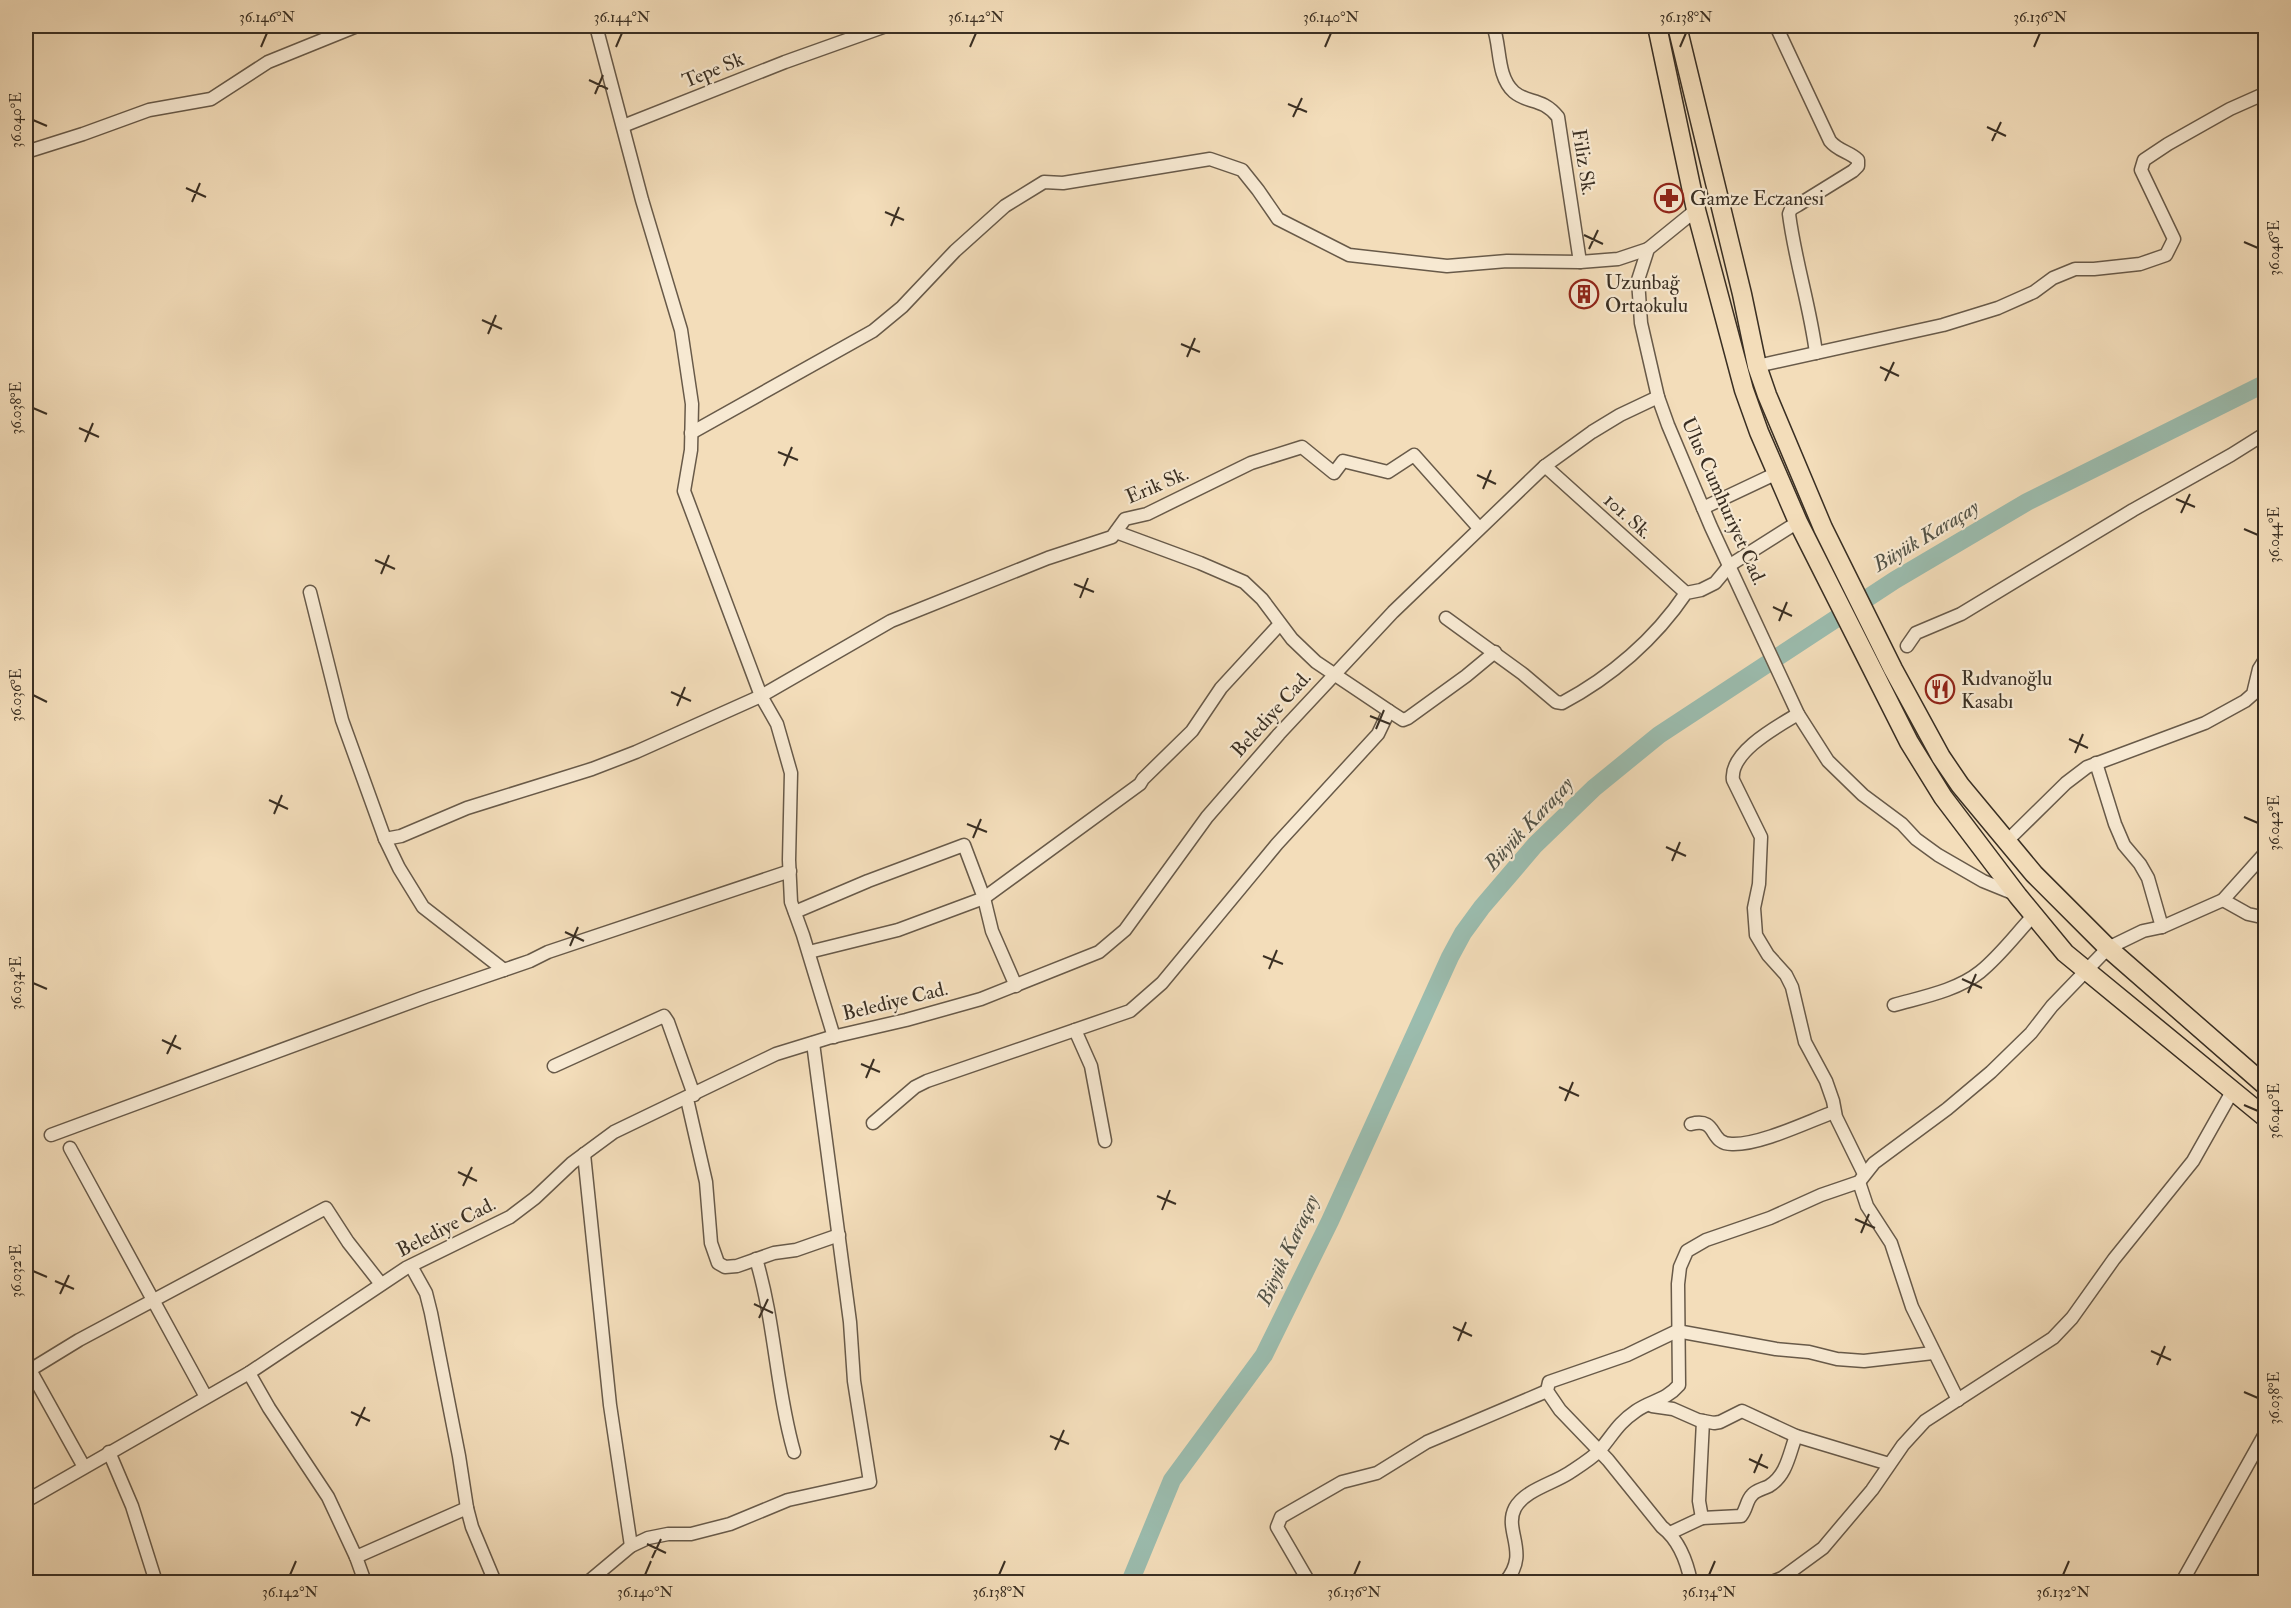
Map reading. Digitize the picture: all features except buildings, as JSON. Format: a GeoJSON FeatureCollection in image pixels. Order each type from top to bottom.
{"type":"FeatureCollection","features":[{"type":"Feature","properties":{"kind":"highway"},"geometry":{"type":"LineString","coordinates":[[1657,26],[1696,210],[1744,390],[1798,522],[1909,742],[1943,796],[2018,896],[2065,953],[2265,1118]]}},
{"type":"Feature","properties":{"kind":"highway"},"geometry":{"type":"LineString","coordinates":[[1677,26],[1740,282],[1758,366],[1779,429],[1823,528],[1893,669],[1941,757],[1960,785],[2034,874],[2108,948],[2265,1086]]}},
{"type":"Feature","properties":{"kind":"street"},"geometry":{"type":"LineString","coordinates":[[26,152],[149,110],[211,99],[268,63],[357,26]]}},
{"type":"Feature","properties":{"kind":"street"},"geometry":{"type":"LineString","coordinates":[[596,26],[681,330],[692,404],[691,450],[684,491],[761,696],[777,724],[791,773],[791,902],[809,952],[834,1037]]}},
{"type":"Feature","properties":{"kind":"street","name":"Tepe Sk"},"geometry":{"type":"LineString","coordinates":[[623,126],[785,62],[886,26]]}},
{"type":"Feature","properties":{"kind":"street","name":"Filiz Sk."},"geometry":{"type":"LineString","coordinates":[[1493,26],[1504,77],[1509,85],[1514,92],[1550,106],[1558,117],[1580,262]]}},
{"type":"Feature","properties":{"kind":"street"},"geometry":{"type":"LineString","coordinates":[[1776,26],[1830,141],[1844,152],[1854,155],[1858,160],[1858,166],[1853,171],[1791,209],[1789,214],[1797,265],[1812,325],[1816,353]]}},
{"type":"Feature","properties":{"kind":"street"},"geometry":{"type":"LineString","coordinates":[[1758,366],[1943,325],[2020,300],[2064,272],[2075,269],[2140,264],[2166,255],[2174,239],[2141,170],[2144,160],[2209,121],[2265,93]]}},
{"type":"Feature","properties":{"kind":"street"},"geometry":{"type":"LineString","coordinates":[[691,433],[873,331],[902,307],[955,251],[1005,206],[1044,182],[1063,183],[1210,159],[1242,170],[1278,219],[1350,255],[1447,266],[1507,261],[1580,262],[1618,259],[1648,249],[1696,210]]}},
{"type":"Feature","properties":{"kind":"street","name":"Ulus Cumhuriyet Cad."},"geometry":{"type":"LineString","coordinates":[[1648,249],[1638,280],[1641,323],[1658,397],[1703,508],[1798,714],[1816,745],[1836,770],[1863,795],[1902,824],[1916,839],[1938,855],[1983,881],[2018,896]]}},
{"type":"Feature","properties":{"kind":"street","name":"Belediye Cad."},"geometry":{"type":"LineString","coordinates":[[26,1502],[249,1372],[411,1266],[510,1217],[614,1132],[776,1054],[981,999],[1099,952],[1125,930],[1207,817],[1279,734],[1393,612],[1545,466],[1592,432],[1658,397]]}},
{"type":"Feature","properties":{"kind":"street"},"geometry":{"type":"LineString","coordinates":[[1907,646],[1916,633],[1961,614],[2265,433]]}},
{"type":"Feature","properties":{"kind":"street","name":"Erik Sk."},"geometry":{"type":"LineString","coordinates":[[385,839],[401,836],[467,808],[592,769],[636,752],[761,696],[891,621],[1048,558],[1112,537],[1125,519],[1147,514],[1251,463],[1302,447],[1334,473],[1343,461],[1388,472],[1414,455],[1479,528]]}},
{"type":"Feature","properties":{"kind":"street","name":"101. Sk."},"geometry":{"type":"LineString","coordinates":[[1545,466],[1686,593]]}},
{"type":"Feature","properties":{"kind":"street"},"geometry":{"type":"LineString","coordinates":[[1703,508],[1777,473]]}},
{"type":"Feature","properties":{"kind":"street"},"geometry":{"type":"LineString","coordinates":[[1446,618],[1495,652],[1556,702],[1562,703],[1589,687],[1635,652],[1668,619],[1686,593],[1701,590],[1715,583],[1730,565],[1798,522]]}},
{"type":"Feature","properties":{"kind":"street"},"geometry":{"type":"LineString","coordinates":[[1116,532],[1244,582],[1262,599],[1292,639],[1316,662],[1403,720],[1466,676],[1495,652]]}},
{"type":"Feature","properties":{"kind":"street"},"geometry":{"type":"LineString","coordinates":[[310,592],[342,720],[385,839],[399,868],[423,907],[504,969]]}},
{"type":"Feature","properties":{"kind":"street"},"geometry":{"type":"LineString","coordinates":[[809,952],[898,930],[984,898],[1140,784],[1192,731],[1221,688],[1280,624]]}},
{"type":"Feature","properties":{"kind":"street"},"geometry":{"type":"LineString","coordinates":[[2008,840],[2078,772],[2096,763],[2174,736],[2234,708],[2253,694],[2259,669],[2265,658]]}},
{"type":"Feature","properties":{"kind":"street"},"geometry":{"type":"LineString","coordinates":[[873,1123],[915,1087],[927,1081],[1130,1011],[1162,983],[1277,844],[1378,734],[1389,711]]}},
{"type":"Feature","properties":{"kind":"street"},"geometry":{"type":"LineString","coordinates":[[1798,714],[1762,736],[1745,751],[1732,773],[1733,780],[1761,837],[1759,884],[1754,908],[1756,935],[1768,955],[1786,975],[1792,987],[1805,1042],[1826,1081],[1834,1112],[1861,1178],[1867,1206],[1891,1243],[1904,1287],[1933,1353],[1958,1400]]}},
{"type":"Feature","properties":{"kind":"street"},"geometry":{"type":"LineString","coordinates":[[2096,763],[2124,845],[2148,878],[2162,927]]}},
{"type":"Feature","properties":{"kind":"street"},"geometry":{"type":"LineString","coordinates":[[795,912],[868,881],[964,845],[984,898],[992,931],[1016,986]]}},
{"type":"Feature","properties":{"kind":"street"},"geometry":{"type":"LineString","coordinates":[[1505,1582],[1512,1575],[1518,1557],[1512,1523],[1515,1509],[1527,1496],[1568,1474],[1598,1451],[1620,1424],[1639,1409],[1665,1398],[1679,1385],[1677,1330],[1680,1267],[1688,1251],[1706,1240],[1770,1218],[1861,1178],[1874,1163],[1947,1109],[1991,1072],[2031,1033],[2085,970],[2108,948],[2223,900],[2265,852]]}},
{"type":"Feature","properties":{"kind":"street"},"geometry":{"type":"LineString","coordinates":[[51,1135],[548,952],[790,871]]}},
{"type":"Feature","properties":{"kind":"street"},"geometry":{"type":"LineString","coordinates":[[2223,900],[2248,914],[2265,918]]}},
{"type":"Feature","properties":{"kind":"street"},"geometry":{"type":"LineString","coordinates":[[1894,1005],[1956,985],[1980,972],[2034,915]]}},
{"type":"Feature","properties":{"kind":"street"},"geometry":{"type":"LineString","coordinates":[[554,1066],[664,1016],[668,1022],[690,1097],[706,1182],[714,1256],[718,1263],[724,1267],[737,1266],[774,1253],[796,1250],[839,1235]]}},
{"type":"Feature","properties":{"kind":"street"},"geometry":{"type":"LineString","coordinates":[[1075,1030],[1091,1066],[1105,1141]]}},
{"type":"Feature","properties":{"kind":"street"},"geometry":{"type":"LineString","coordinates":[[588,1582],[631,1546],[648,1538],[701,1532],[730,1524],[788,1500],[870,1482],[854,1381],[850,1323],[813,1043]]}},
{"type":"Feature","properties":{"kind":"street"},"geometry":{"type":"LineString","coordinates":[[1772,1582],[1782,1578],[1823,1548],[1872,1490],[1889,1464],[1925,1421],[1986,1379],[2053,1338],[2072,1318],[2114,1259],[2193,1161],[2233,1090]]}},
{"type":"Feature","properties":{"kind":"street"},"geometry":{"type":"LineString","coordinates":[[1691,1124],[1705,1122],[1711,1127],[1715,1137],[1730,1145],[1763,1138],[1834,1112]]}},
{"type":"Feature","properties":{"kind":"street"},"geometry":{"type":"LineString","coordinates":[[70,1148],[206,1397]]}},
{"type":"Feature","properties":{"kind":"street"},"geometry":{"type":"LineString","coordinates":[[585,1154],[610,1405],[631,1546]]}},
{"type":"Feature","properties":{"kind":"street"},"geometry":{"type":"LineString","coordinates":[[84,1467],[30,1370],[79,1340],[326,1208],[348,1242],[381,1284]]}},
{"type":"Feature","properties":{"kind":"street"},"geometry":{"type":"LineString","coordinates":[[756,1259],[764,1288],[779,1383],[794,1452]]}},
{"type":"Feature","properties":{"kind":"street"},"geometry":{"type":"LineString","coordinates":[[411,1266],[426,1293],[431,1313],[472,1527],[495,1582]]}},
{"type":"Feature","properties":{"kind":"street"},"geometry":{"type":"LineString","coordinates":[[1691,1582],[1687,1562],[1670,1533],[1662,1527],[1560,1410],[1547,1391],[1547,1385],[1557,1378],[1627,1355],[1677,1330],[1855,1360],[1891,1359],[1933,1353]]}},
{"type":"Feature","properties":{"kind":"street"},"geometry":{"type":"LineString","coordinates":[[249,1372],[269,1408],[328,1497],[365,1582]]}},
{"type":"Feature","properties":{"kind":"street"},"geometry":{"type":"LineString","coordinates":[[1310,1582],[1277,1527],[1281,1517],[1342,1482],[1377,1473],[1426,1442],[1547,1391]]}},
{"type":"Feature","properties":{"kind":"street"},"geometry":{"type":"LineString","coordinates":[[1648,1405],[1674,1409],[1703,1421],[1720,1422],[1742,1411],[1796,1436],[1889,1464]]}},
{"type":"Feature","properties":{"kind":"street"},"geometry":{"type":"LineString","coordinates":[[1702,1518],[1699,1501],[1703,1421]]}},
{"type":"Feature","properties":{"kind":"street"},"geometry":{"type":"LineString","coordinates":[[2182,1582],[2265,1432]]}},
{"type":"Feature","properties":{"kind":"street"},"geometry":{"type":"LineString","coordinates":[[1670,1533],[1702,1518],[1741,1516],[1746,1510],[1748,1499],[1768,1486],[1785,1468],[1796,1436]]}},
{"type":"Feature","properties":{"kind":"street"},"geometry":{"type":"LineString","coordinates":[[109,1452],[132,1506],[156,1582]]}},
{"type":"Feature","properties":{"kind":"street"},"geometry":{"type":"LineString","coordinates":[[356,1557],[467,1508]]}},
{"type":"Feature","properties":{"kind":"waterway","name":"Büyük Karaçay"},"geometry":{"type":"LineString","coordinates":[[1130,1582],[1172,1480],[1264,1355],[1330,1221],[1463,933],[1535,845],[1594,788],[1659,735],[1895,580],[2027,502],[2266,383]]}},
{"type":"Feature","properties":{"kind":"place","name":"Gamze Eczanesi"},"geometry":{"type":"Point","coordinates":[1669,198]}},
{"type":"Feature","properties":{"kind":"place","name":"Uzunbağ Ortaokulu"},"geometry":{"type":"Point","coordinates":[1584,294]}},
{"type":"Feature","properties":{"kind":"place","name":"Rıdvanoğlu Kasabı"},"geometry":{"type":"Point","coordinates":[1940,689]}}]}
